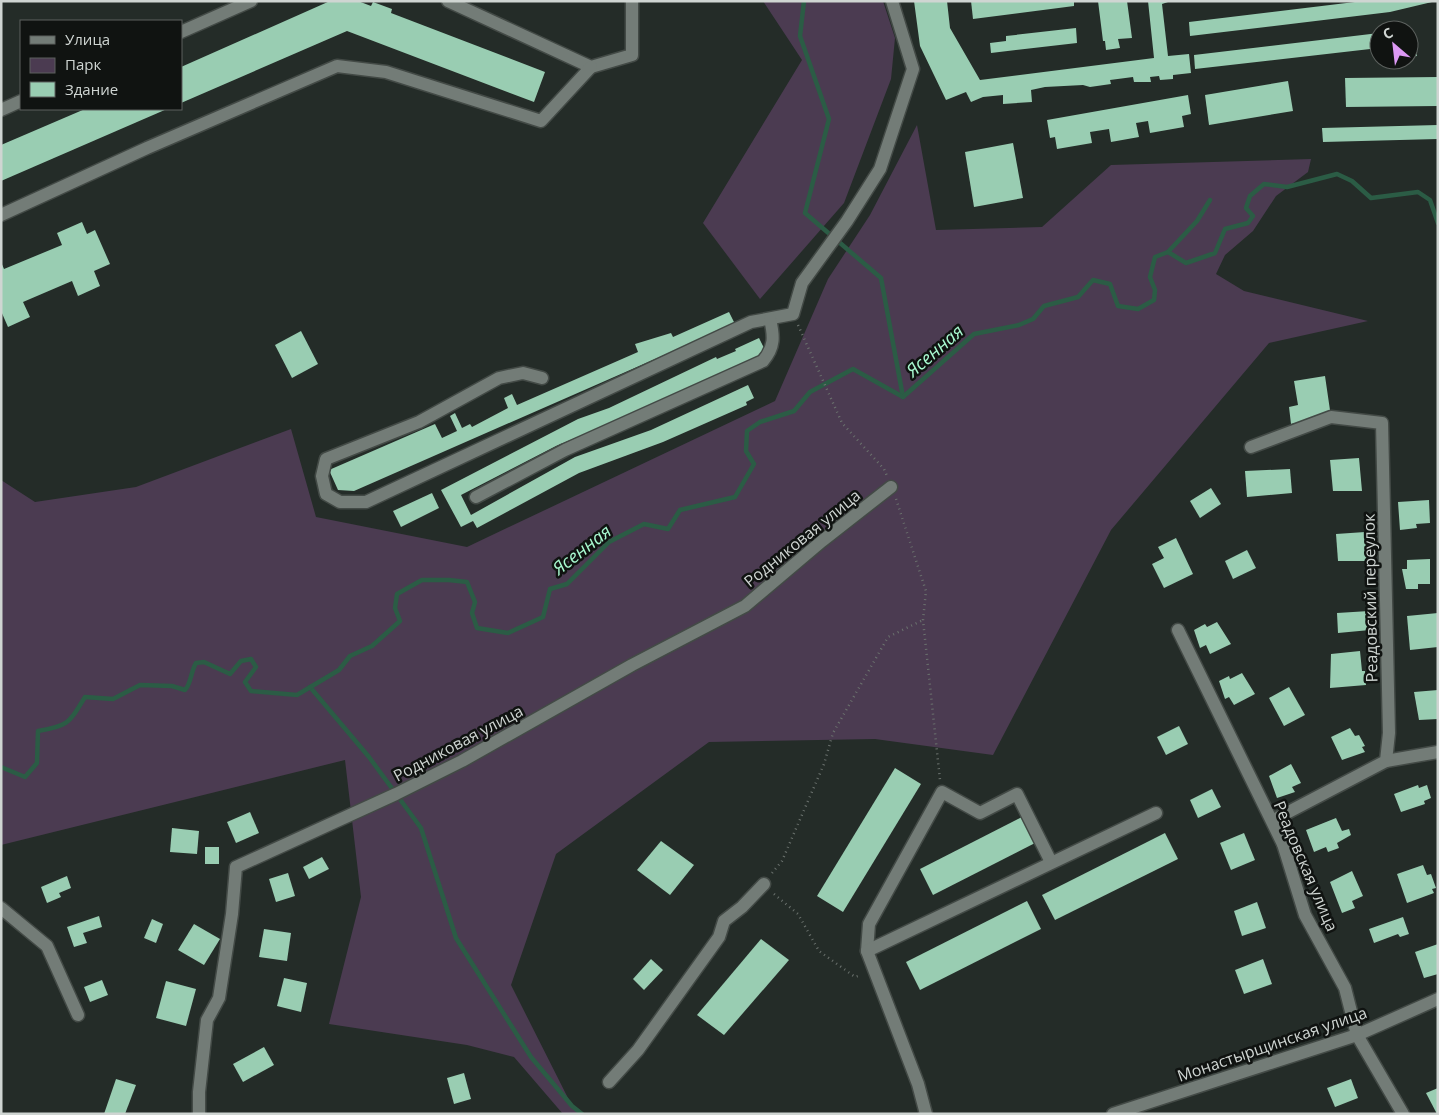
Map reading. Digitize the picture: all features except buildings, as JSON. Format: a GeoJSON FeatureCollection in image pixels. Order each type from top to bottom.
{"type":"FeatureCollection","features":[{"type":"Feature","properties":{"kind":"street"},"geometry":{"type":"LineString","coordinates":[[182,32],[251,1]]}},
{"type":"Feature","properties":{"kind":"street"},"geometry":{"type":"LineString","coordinates":[[448,1],[591,67]]}},
{"type":"Feature","properties":{"kind":"street"},"geometry":{"type":"LineString","coordinates":[[1,215],[147,148],[337,66],[386,72],[541,121],[591,67],[632,56],[632,1]]}},
{"type":"Feature","properties":{"kind":"street"},"geometry":{"type":"LineString","coordinates":[[542,378],[523,373],[499,378],[419,422],[326,459],[322,476],[326,494],[340,502],[366,502],[751,322],[793,314],[802,283],[841,230],[880,169],[913,69],[892,1]]}},
{"type":"Feature","properties":{"kind":"street"},"geometry":{"type":"LineString","coordinates":[[1,110],[20,101]]}},
{"type":"Feature","properties":{"kind":"street"},"geometry":{"type":"LineString","coordinates":[[476,496],[565,450],[763,361],[771,351],[774,337],[770,319]]}},
{"type":"Feature","properties":{"kind":"street","name":"Реадовский переулок"},"geometry":{"type":"LineString","coordinates":[[1251,447],[1331,417],[1382,423],[1389,733],[1386,761]]}},
{"type":"Feature","properties":{"kind":"street","name":"Родниковая улица"},"geometry":{"type":"LineString","coordinates":[[199,1114],[199,1092],[207,1020],[219,998],[232,914],[236,867],[396,794],[462,761],[632,665],[745,606],[822,541],[891,487]]}},
{"type":"Feature","properties":{"kind":"street","name":"Реадовская улица"},"geometry":{"type":"LineString","coordinates":[[1178,630],[1283,844],[1305,915],[1345,988],[1357,1035],[1403,1114]]}},
{"type":"Feature","properties":{"kind":"street"},"geometry":{"type":"LineString","coordinates":[[1283,844],[1279,817],[1386,761],[1438,752]]}},
{"type":"Feature","properties":{"kind":"street"},"geometry":{"type":"LineString","coordinates":[[926,1114],[918,1084],[873,971],[867,951],[869,924],[942,792],[980,813],[1017,794],[1051,862]]}},
{"type":"Feature","properties":{"kind":"street"},"geometry":{"type":"LineString","coordinates":[[867,951],[1156,813]]}},
{"type":"Feature","properties":{"kind":"street"},"geometry":{"type":"LineString","coordinates":[[609,1082],[638,1050],[718,937],[724,921],[742,908],[764,884]]}},
{"type":"Feature","properties":{"kind":"street"},"geometry":{"type":"LineString","coordinates":[[1,908],[47,946],[78,1015]]}},
{"type":"Feature","properties":{"kind":"street","name":"Монастырщинская улица"},"geometry":{"type":"LineString","coordinates":[[1113,1114],[1141,1109],[1357,1035],[1438,999]]}},
{"type":"Feature","properties":{"kind":"path"},"geometry":{"type":"LineString","coordinates":[[793,314],[842,423],[884,469],[926,591],[923,620],[942,792]]}},
{"type":"Feature","properties":{"kind":"path"},"geometry":{"type":"LineString","coordinates":[[873,971],[855,976],[819,951],[798,914],[764,884],[782,861],[824,764],[833,734],[888,637],[923,620]]}},
{"type":"Feature","properties":{"kind":"green space"},"geometry":{"type":"Polygon","coordinates":[[[763,1],[883,1],[895,38],[891,79],[844,203],[760,299],[703,223],[802,60],[763,1]]]}},
{"type":"Feature","properties":{"kind":"green space"},"geometry":{"type":"Polygon","coordinates":[[[917,125],[936,230],[1042,227],[1111,165],[1311,159],[1308,172],[1276,196],[1253,231],[1225,255],[1216,274],[1244,291],[1368,321],[1269,343],[1111,530],[993,755],[875,739],[709,742],[556,854],[511,985],[572,1106],[585,1114],[563,1114],[514,1057],[467,1045],[329,1024],[361,897],[345,760],[1,845],[1,480],[35,502],[136,487],[291,429],[316,517],[467,547],[775,401],[828,279],[870,215],[917,125]]]}},
{"type":"Feature","properties":{"kind":"waterway"},"geometry":{"type":"LineString","coordinates":[[804,1],[800,36],[829,119],[805,213],[881,278],[903,397]]}},
{"type":"Feature","properties":{"kind":"waterway","name":"Ясенная"},"geometry":{"type":"LineString","coordinates":[[1,767],[25,777],[37,763],[38,731],[56,727],[67,722],[85,697],[113,699],[140,685],[172,686],[185,690],[196,663],[204,662],[230,674],[241,661],[251,659],[256,667],[245,682],[251,691],[297,695],[339,670],[350,656],[372,646],[400,621],[395,608],[397,594],[422,580],[467,582],[475,602],[472,613],[477,628],[508,633],[543,617],[550,589],[567,584],[609,542],[644,524],[668,529],[680,510],[735,497],[754,464],[746,451],[747,431],[760,422],[794,411],[810,392],[853,369],[903,397],[974,334],[1019,325],[1033,319],[1044,306],[1078,297],[1093,280],[1110,284],[1118,306],[1138,309],[1154,300],[1155,290],[1150,277],[1155,257],[1168,252],[1186,263],[1215,253],[1225,229],[1248,223],[1253,216],[1246,208],[1250,196],[1264,184],[1287,187],[1337,174],[1352,181],[1371,198],[1418,192],[1430,200],[1438,223]]}},
{"type":"Feature","properties":{"kind":"waterway"},"geometry":{"type":"LineString","coordinates":[[1168,252],[1197,221],[1210,200]]}},
{"type":"Feature","properties":{"kind":"waterway"},"geometry":{"type":"LineString","coordinates":[[310,687],[369,757],[421,828],[456,938],[531,1057],[572,1106],[582,1114]]}}]}
